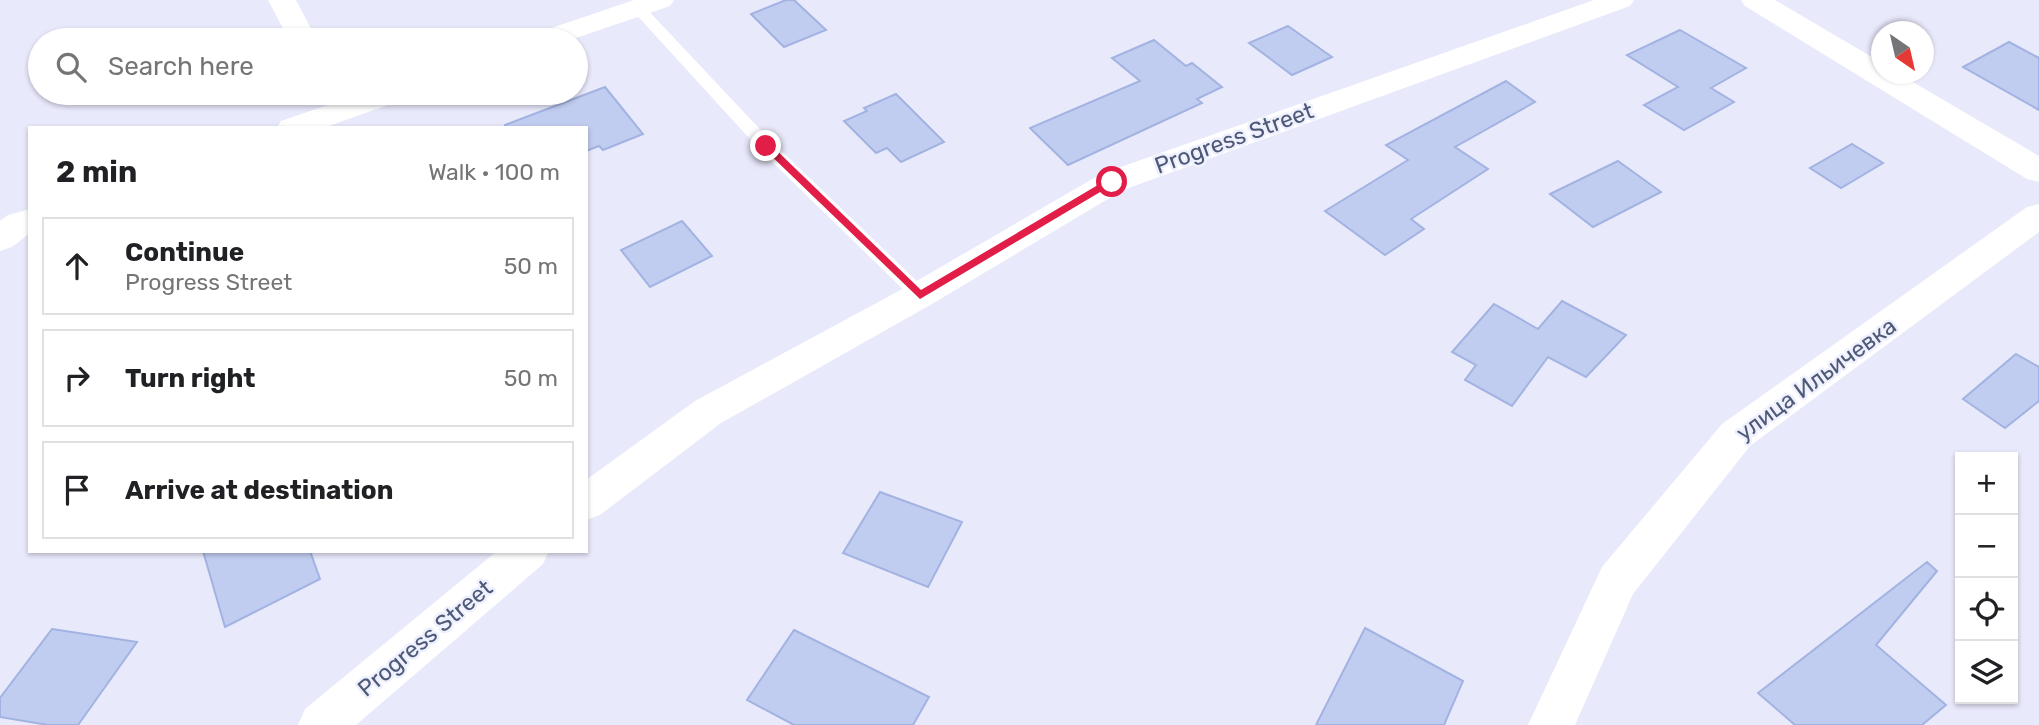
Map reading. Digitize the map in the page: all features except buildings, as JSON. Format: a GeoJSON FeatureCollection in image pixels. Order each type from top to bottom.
{"type":"FeatureCollection","features":[{"type":"Feature","properties":{"kind":"main road"},"geometry":{"type":"LineString","coordinates":[[1755,0],[2039,171]]}},
{"type":"Feature","properties":{"kind":"street"},"geometry":{"type":"LineString","coordinates":[[282,0],[297,28]]}},
{"type":"Feature","properties":{"kind":"street","name":"Progress Street"},"geometry":{"type":"LineString","coordinates":[[588,502],[708,412],[920,295],[1112,182],[1620,0]]}},
{"type":"Feature","properties":{"kind":"street"},"geometry":{"type":"LineString","coordinates":[[579,28],[649,4]]}},
{"type":"Feature","properties":{"kind":"street"},"geometry":{"type":"LineString","coordinates":[[295,126],[329,105]]}},
{"type":"Feature","properties":{"kind":"street","name":"улица Ильичевка"},"geometry":{"type":"LineString","coordinates":[[1551,725],[1617,581],[1736,435],[2039,215]]}},
{"type":"Feature","properties":{"kind":"street"},"geometry":{"type":"LineString","coordinates":[[0,239],[20,223],[28,221]]}},
{"type":"Feature","properties":{"kind":"street","name":"Progress Street"},"geometry":{"type":"LineString","coordinates":[[321,725],[526,553]]}},
{"type":"Feature","properties":{"kind":"lane"},"geometry":{"type":"LineString","coordinates":[[649,4],[766,146],[920,295]]}},
{"type":"Feature","properties":{"kind":"route"},"geometry":{"type":"LineString","coordinates":[[766,146],[920,295],[1112,182]]}}]}
